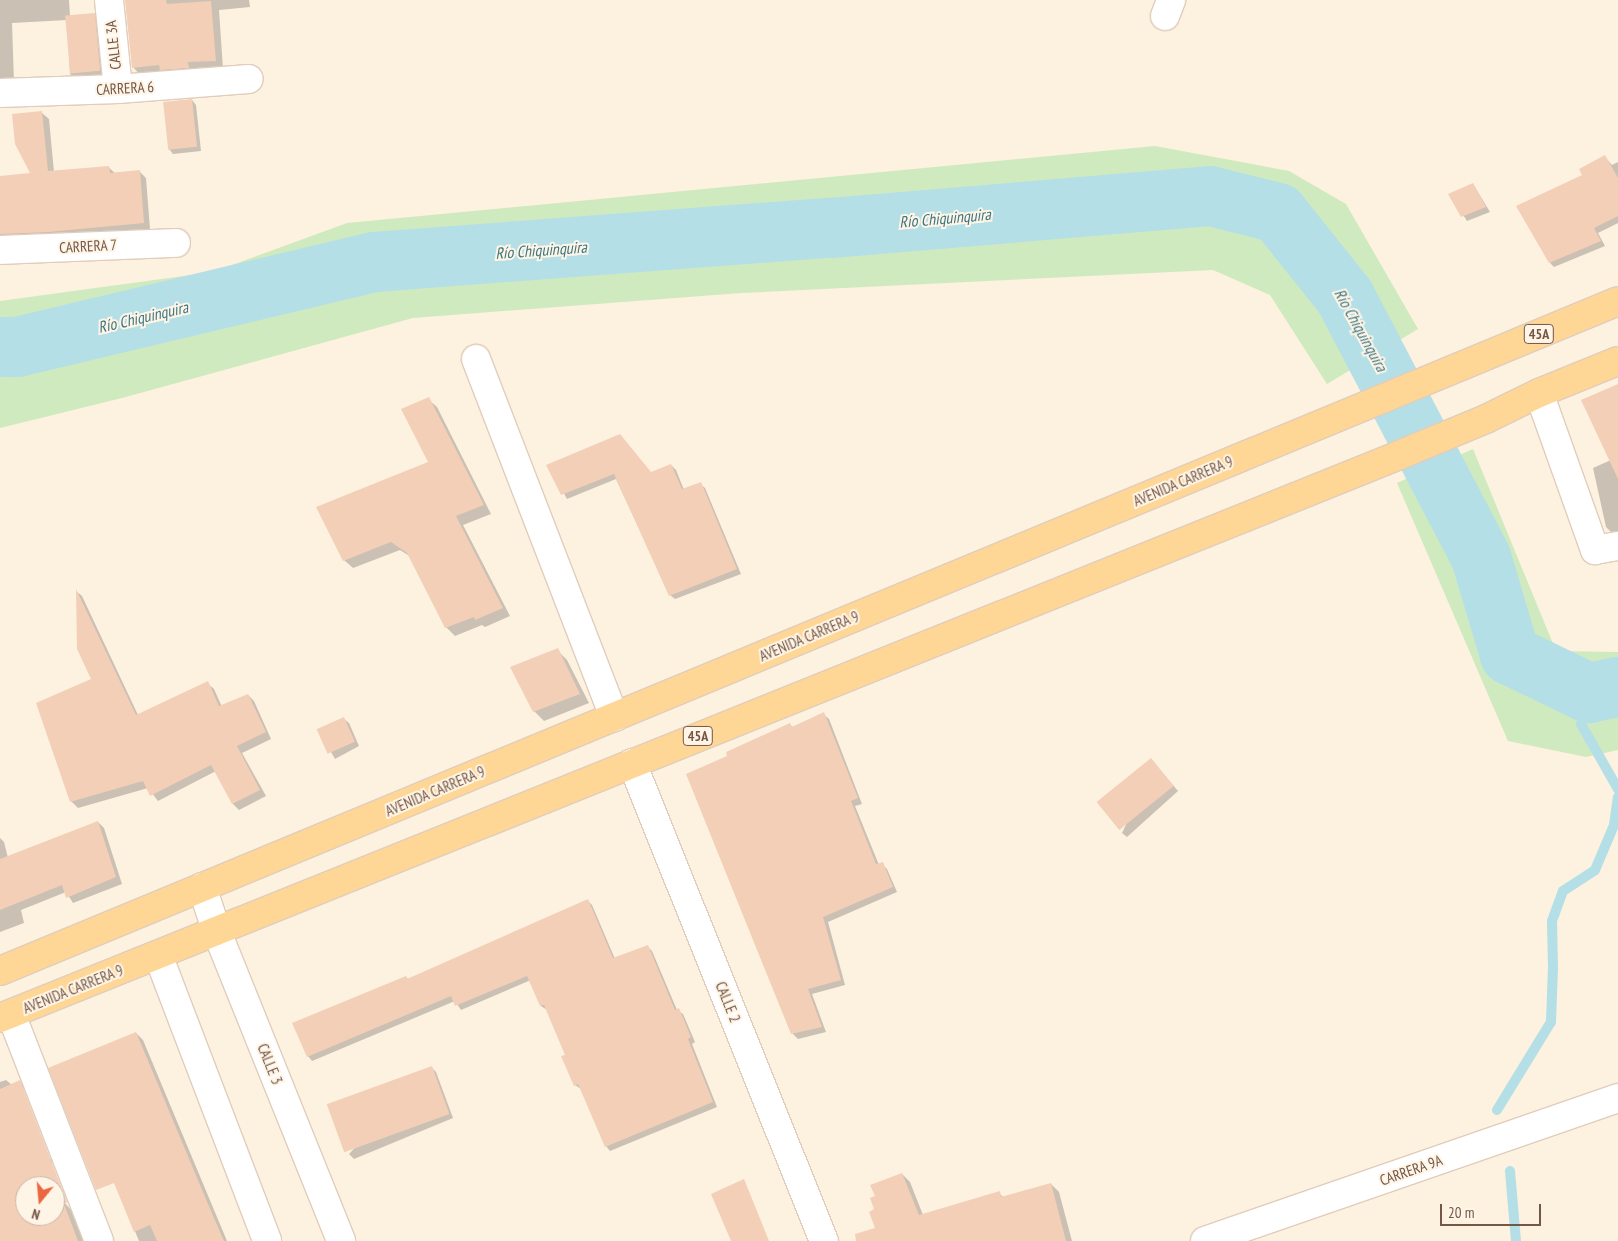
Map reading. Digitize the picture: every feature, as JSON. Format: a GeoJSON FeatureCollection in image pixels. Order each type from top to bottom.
{"type":"FeatureCollection","features":[{"type":"Feature","properties":{"kind":"main road","name":"AVENIDA CARRERA 9"},"geometry":{"type":"LineString","coordinates":[[0,971],[1618,301]]}},
{"type":"Feature","properties":{"kind":"main road","name":"AVENIDA CARRERA 9"},"geometry":{"type":"LineString","coordinates":[[6,1016],[1397,456],[1486,419],[1539,393],[1618,361]]}},
{"type":"Feature","properties":{"kind":"street","name":"CALLE 3A"},"geometry":{"type":"LineString","coordinates":[[109,0],[118,89]]}},
{"type":"Feature","properties":{"kind":"street","name":"CARRERA 6"},"geometry":{"type":"LineString","coordinates":[[0,92],[118,89],[249,79]]}},
{"type":"Feature","properties":{"kind":"street","name":"CARRERA 7"},"geometry":{"type":"LineString","coordinates":[[0,250],[176,242]]}},
{"type":"Feature","properties":{"kind":"street"},"geometry":{"type":"LineString","coordinates":[[476,359],[614,717]]}},
{"type":"Feature","properties":{"kind":"street"},"geometry":{"type":"LineString","coordinates":[[1539,393],[1606,548]]}},
{"type":"Feature","properties":{"kind":"street","name":"CALLE 2"},"geometry":{"type":"LineString","coordinates":[[632,763],[824,1241]]}},
{"type":"Feature","properties":{"kind":"street","name":"CALLE 3"},"geometry":{"type":"LineString","coordinates":[[202,887],[217,932],[341,1241]]}},
{"type":"Feature","properties":{"kind":"street"},"geometry":{"type":"LineString","coordinates":[[158,955],[267,1241]]}},
{"type":"Feature","properties":{"kind":"street"},"geometry":{"type":"LineString","coordinates":[[6,1016],[99,1241]]}},
{"type":"Feature","properties":{"kind":"street","name":"CARRERA 9A"},"geometry":{"type":"LineString","coordinates":[[1205,1241],[1618,1098]]}},
{"type":"Feature","properties":{"kind":"green space"},"geometry":{"type":"Polygon","coordinates":[[[1155,146],[1289,171],[1346,204],[1418,329],[1327,384],[1270,295],[1213,270],[741,293],[413,318],[122,398],[0,428],[0,301],[213,272],[347,223],[1155,146]]]}},
{"type":"Feature","properties":{"kind":"green space"},"geometry":{"type":"Polygon","coordinates":[[[1473,449],[1556,651],[1618,652],[1618,750],[1586,757],[1508,741],[1397,483],[1473,449]]]}},
{"type":"Feature","properties":{"kind":"building"},"geometry":{"type":"Polygon","coordinates":[[[125,0],[166,0],[167,4],[211,1],[216,61],[188,62],[189,68],[160,70],[159,65],[132,68],[125,0]]]}},
{"type":"Feature","properties":{"kind":"building"},"geometry":{"type":"Polygon","coordinates":[[[95,13],[100,71],[70,73],[65,16],[95,13]]]}},
{"type":"Feature","properties":{"kind":"building"},"geometry":{"type":"Polygon","coordinates":[[[192,99],[197,147],[168,150],[163,102],[192,99]]]}},
{"type":"Feature","properties":{"kind":"building"},"geometry":{"type":"Polygon","coordinates":[[[42,111],[48,171],[109,166],[110,173],[140,170],[144,223],[48,232],[0,234],[0,176],[30,173],[15,144],[12,114],[42,111]]]}},
{"type":"Feature","properties":{"kind":"building"},"geometry":{"type":"Polygon","coordinates":[[[1605,155],[1618,178],[1618,216],[1594,228],[1601,241],[1549,263],[1516,206],[1582,175],[1579,169],[1605,155]]]}},
{"type":"Feature","properties":{"kind":"building"},"geometry":{"type":"Polygon","coordinates":[[[1473,183],[1486,207],[1461,217],[1448,194],[1473,183]]]}},
{"type":"Feature","properties":{"kind":"building"},"geometry":{"type":"Polygon","coordinates":[[[1618,384],[1618,479],[1581,400],[1618,384]]]}},
{"type":"Feature","properties":{"kind":"building"},"geometry":{"type":"Polygon","coordinates":[[[429,397],[484,505],[456,516],[503,608],[475,620],[474,617],[445,628],[407,553],[391,542],[343,561],[316,507],[428,462],[401,409],[429,397]]]}},
{"type":"Feature","properties":{"kind":"building"},"geometry":{"type":"Polygon","coordinates":[[[620,434],[651,472],[671,464],[682,489],[701,482],[737,569],[669,596],[614,474],[561,495],[546,465],[620,434]]]}},
{"type":"Feature","properties":{"kind":"building"},"geometry":{"type":"Polygon","coordinates":[[[76,589],[136,715],[208,681],[219,706],[248,694],[266,732],[237,746],[260,790],[232,804],[211,765],[150,796],[143,781],[70,802],[36,703],[91,679],[77,649],[76,589]]]}},
{"type":"Feature","properties":{"kind":"building"},"geometry":{"type":"Polygon","coordinates":[[[558,648],[580,694],[533,712],[510,667],[558,648]]]}},
{"type":"Feature","properties":{"kind":"building"},"geometry":{"type":"Polygon","coordinates":[[[824,712],[858,798],[851,801],[876,864],[883,862],[893,887],[823,917],[841,980],[808,989],[822,1027],[791,1034],[686,774],[727,756],[726,752],[790,723],[792,727],[824,712]]]}},
{"type":"Feature","properties":{"kind":"building"},"geometry":{"type":"Polygon","coordinates":[[[344,717],[355,742],[328,754],[317,729],[344,717]]]}},
{"type":"Feature","properties":{"kind":"building"},"geometry":{"type":"Polygon","coordinates":[[[1151,758],[1174,786],[1119,830],[1097,802],[1151,758]]]}},
{"type":"Feature","properties":{"kind":"building"},"geometry":{"type":"Polygon","coordinates":[[[98,821],[116,877],[66,898],[62,885],[0,910],[0,859],[98,821]]]}},
{"type":"Feature","properties":{"kind":"building"},"geometry":{"type":"Polygon","coordinates":[[[588,899],[613,958],[648,945],[675,1010],[679,1008],[691,1037],[688,1039],[713,1102],[605,1147],[578,1084],[574,1086],[561,1056],[565,1055],[544,1005],[540,1006],[527,976],[455,1006],[451,996],[307,1057],[292,1023],[406,976],[407,979],[588,899]]]}},
{"type":"Feature","properties":{"kind":"building"},"geometry":{"type":"Polygon","coordinates":[[[136,1032],[224,1241],[157,1241],[150,1225],[134,1232],[114,1183],[96,1190],[48,1068],[136,1032]]]}},
{"type":"Feature","properties":{"kind":"building"},"geometry":{"type":"Polygon","coordinates":[[[432,1066],[449,1114],[344,1152],[327,1104],[432,1066]]]}},
{"type":"Feature","properties":{"kind":"building"},"geometry":{"type":"Polygon","coordinates":[[[20,1080],[57,1176],[15,1176],[15,1226],[65,1226],[65,1207],[78,1241],[0,1241],[0,1089],[20,1080]]]}},
{"type":"Feature","properties":{"kind":"building"},"geometry":{"type":"Polygon","coordinates":[[[902,1173],[919,1215],[1000,1191],[1001,1197],[1051,1183],[1066,1241],[856,1241],[855,1234],[875,1228],[869,1212],[874,1209],[870,1198],[875,1196],[870,1185],[902,1173]]]}},
{"type":"Feature","properties":{"kind":"building"},"geometry":{"type":"Polygon","coordinates":[[[744,1179],[769,1241],[731,1241],[711,1194],[744,1179]]]}},
{"type":"Feature","properties":{"kind":"waterway","name":"Río Chiquinquira"},"geometry":{"type":"LineString","coordinates":[[0,347],[17,347],[374,262],[831,228],[1210,196],[1278,213],[1345,297],[1481,557],[1510,655],[1589,693],[1618,687]]}},
{"type":"Feature","properties":{"kind":"waterway"},"geometry":{"type":"LineString","coordinates":[[1589,693],[1581,724],[1618,789]]}},
{"type":"Feature","properties":{"kind":"waterway"},"geometry":{"type":"LineString","coordinates":[[1497,1110],[1551,1022],[1552,921],[1563,891],[1595,870],[1614,825],[1618,797]]}},
{"type":"Feature","properties":{"kind":"waterway"},"geometry":{"type":"LineString","coordinates":[[1510,1171],[1516,1241]]}}]}
